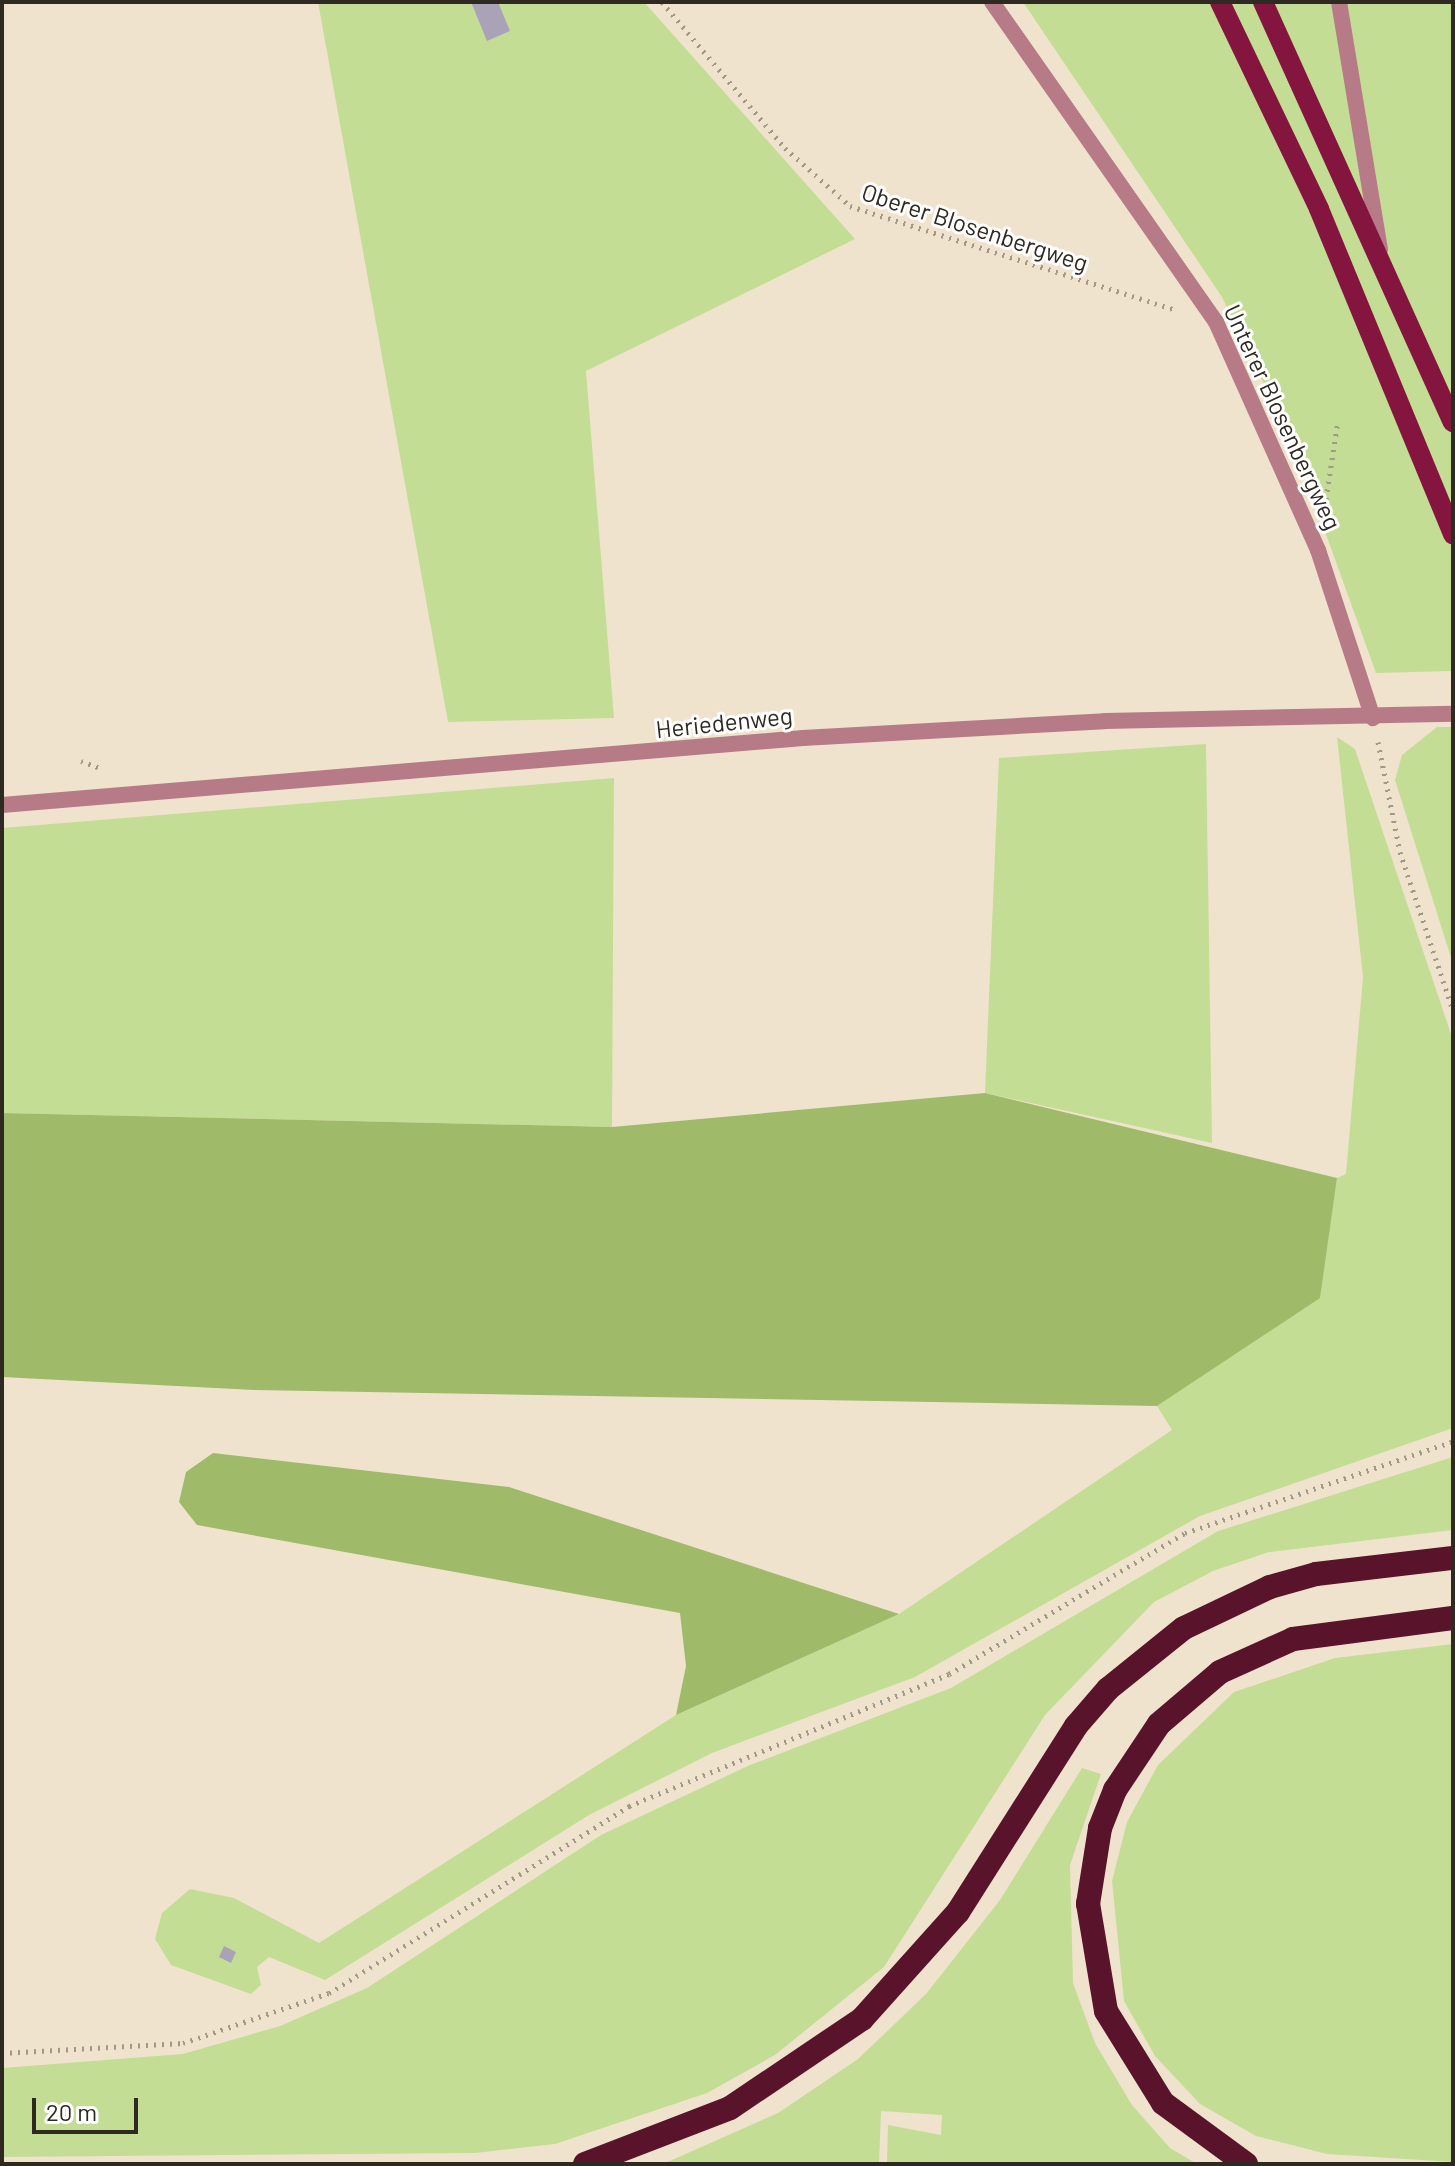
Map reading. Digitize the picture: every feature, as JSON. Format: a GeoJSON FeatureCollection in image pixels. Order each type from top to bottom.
{"type":"FeatureCollection","features":[{"type":"Feature","properties":{"kind":"highway"},"geometry":{"type":"LineString","coordinates":[[585,2164],[730,2108],[862,2019],[958,1912],[1076,1726],[1108,1689],[1184,1628],[1270,1587],[1316,1574],[1453,1558]]}},
{"type":"Feature","properties":{"kind":"highway"},"geometry":{"type":"LineString","coordinates":[[1246,2164],[1163,2103],[1106,2011],[1088,1904],[1110,1803],[1159,1724],[1243,1659],[1333,1631],[1453,1618]]}},
{"type":"Feature","properties":{"kind":"main road"},"geometry":{"type":"LineString","coordinates":[[1220,2],[1319,209],[1453,534]]}},
{"type":"Feature","properties":{"kind":"main road"},"geometry":{"type":"LineString","coordinates":[[1263,2],[1380,251],[1453,422]]}},
{"type":"Feature","properties":{"kind":"street","name":"Unterer Blosenbergweg"},"geometry":{"type":"LineString","coordinates":[[992,2],[1216,322],[1318,550],[1373,718]]}},
{"type":"Feature","properties":{"kind":"street"},"geometry":{"type":"LineString","coordinates":[[1339,2],[1380,251]]}},
{"type":"Feature","properties":{"kind":"street","name":"Heriedenweg"},"geometry":{"type":"LineString","coordinates":[[2,805],[803,738],[1105,721],[1453,714]]}},
{"type":"Feature","properties":{"kind":"path","name":"Oberer Blosenbergweg"},"geometry":{"type":"LineString","coordinates":[[662,2],[785,148],[850,206],[1216,322]]}},
{"type":"Feature","properties":{"kind":"path"},"geometry":{"type":"LineString","coordinates":[[1318,550],[1338,421]]}},
{"type":"Feature","properties":{"kind":"path"},"geometry":{"type":"LineString","coordinates":[[1373,718],[1400,852],[1453,1010]]}},
{"type":"Feature","properties":{"kind":"path"},"geometry":{"type":"LineString","coordinates":[[2,2053],[183,2043],[329,1993],[629,1806],[949,1674],[1185,1533],[1453,1441]]}},
{"type":"Feature","properties":{"kind":"green space"},"geometry":{"type":"Polygon","coordinates":[[[318,2],[644,2],[855,239],[586,371],[614,718],[448,722],[318,2]]]}},
{"type":"Feature","properties":{"kind":"green space"},"geometry":{"type":"Polygon","coordinates":[[[1023,2],[1453,2],[1453,671],[1376,673],[1296,451],[1222,297],[1023,2]]]}},
{"type":"Feature","properties":{"kind":"green space"},"geometry":{"type":"Polygon","coordinates":[[[1437,727],[1453,727],[1453,964],[1395,780],[1402,755],[1437,727]]]}},
{"type":"Feature","properties":{"kind":"green space"},"geometry":{"type":"Polygon","coordinates":[[[1337,737],[1355,749],[1453,1040],[1453,1428],[1200,1516],[915,1677],[712,1753],[589,1815],[325,1980],[269,1957],[257,1967],[261,1985],[251,1994],[171,1965],[155,1939],[162,1913],[190,1889],[234,1898],[319,1943],[676,1715],[899,1614],[1172,1430],[1157,1406],[1319,1298],[1337,1178],[1346,1174],[1363,977],[1337,737]]]}},
{"type":"Feature","properties":{"kind":"green space"},"geometry":{"type":"Polygon","coordinates":[[[1206,744],[1212,1143],[985,1093],[999,758],[1206,744]]]}},
{"type":"Feature","properties":{"kind":"green space"},"geometry":{"type":"Polygon","coordinates":[[[614,778],[612,1127],[2,1113],[2,828],[614,778]]]}},
{"type":"Feature","properties":{"kind":"green space"},"geometry":{"type":"Polygon","coordinates":[[[985,1093],[1337,1178],[1320,1298],[1157,1406],[254,1390],[2,1377],[2,1113],[612,1127],[985,1093]]]}},
{"type":"Feature","properties":{"kind":"green space"},"geometry":{"type":"Polygon","coordinates":[[[213,1453],[509,1487],[899,1614],[676,1715],[686,1666],[680,1613],[197,1525],[179,1502],[186,1472],[213,1453]]]}},
{"type":"Feature","properties":{"kind":"green space"},"geometry":{"type":"Polygon","coordinates":[[[1453,1457],[1453,1530],[1269,1552],[1213,1571],[1154,1602],[1045,1715],[884,1967],[775,2055],[707,2093],[555,2144],[475,2153],[2,2157],[2,2068],[183,2054],[280,2026],[367,1988],[601,1835],[750,1765],[951,1688],[1218,1531],[1453,1457]]]}},
{"type":"Feature","properties":{"kind":"green space"},"geometry":{"type":"Polygon","coordinates":[[[1453,1644],[1453,2162],[1327,2154],[1256,2136],[1200,2104],[1155,2056],[1124,2001],[1112,1881],[1127,1822],[1158,1765],[1234,1692],[1335,1658],[1453,1644]]]}},
{"type":"Feature","properties":{"kind":"green space"},"geometry":{"type":"Polygon","coordinates":[[[1082,1768],[1101,1774],[1070,1865],[1073,1983],[1095,2043],[1132,2105],[1170,2148],[1197,2164],[887,2164],[888,2125],[941,2135],[942,2115],[881,2111],[879,2164],[663,2164],[778,2113],[858,2059],[926,1994],[1000,1900],[1082,1768]]]}},
{"type":"Feature","properties":{"kind":"building"},"geometry":{"type":"Polygon","coordinates":[[[471,2],[498,2],[510,31],[487,41],[471,2]]]}},
{"type":"Feature","properties":{"kind":"building"},"geometry":{"type":"Polygon","coordinates":[[[224,1946],[236,1952],[231,1963],[219,1957],[224,1946]]]}}]}
